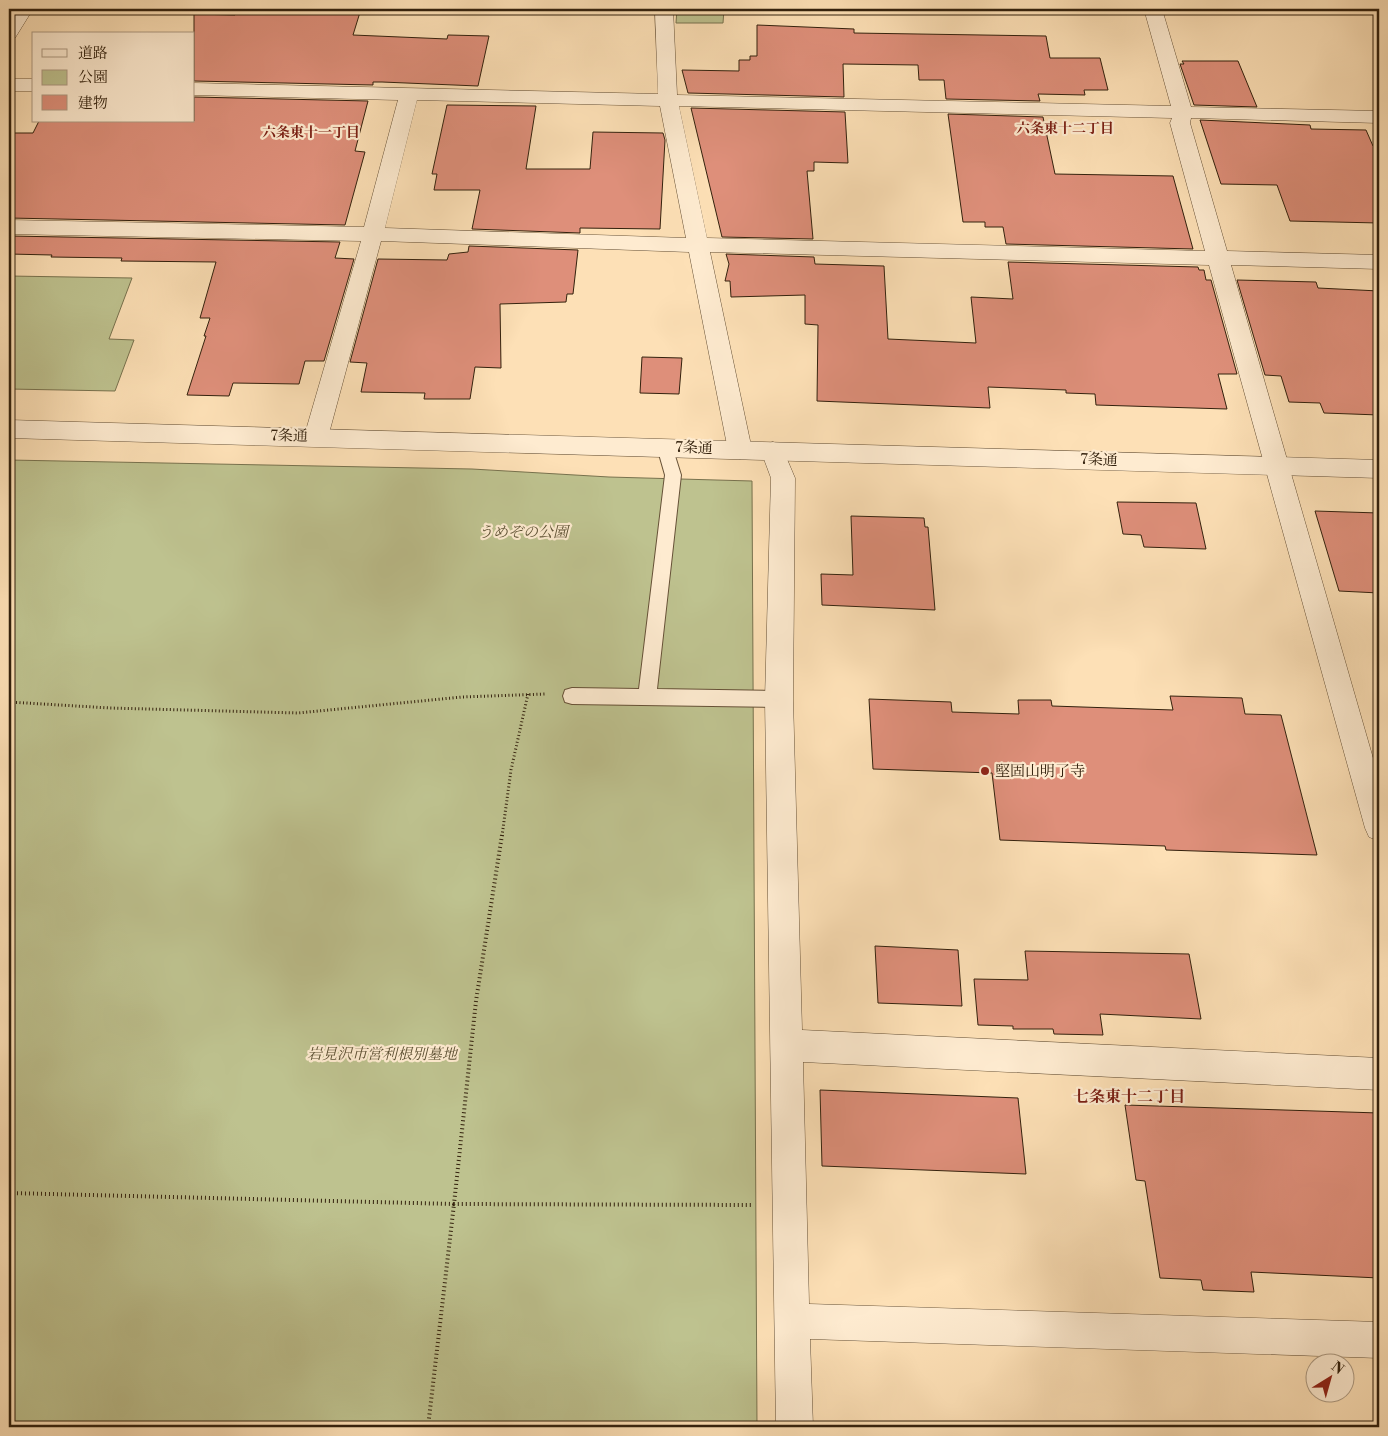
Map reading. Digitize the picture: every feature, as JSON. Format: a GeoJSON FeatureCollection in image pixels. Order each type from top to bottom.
{"type":"FeatureCollection","features":[{"type":"Feature","properties":{"kind":"street"},"geometry":{"type":"LineString","coordinates":[[9,34],[24,9]]}},
{"type":"Feature","properties":{"kind":"street"},"geometry":{"type":"LineString","coordinates":[[664,9],[668,100],[740,450]]}},
{"type":"Feature","properties":{"kind":"street"},"geometry":{"type":"LineString","coordinates":[[1153,9],[1183,112],[1180,123],[1379,828]]}},
{"type":"Feature","properties":{"kind":"street"},"geometry":{"type":"LineString","coordinates":[[9,85],[32,86]]}},
{"type":"Feature","properties":{"kind":"street"},"geometry":{"type":"LineString","coordinates":[[195,89],[1379,117]]}},
{"type":"Feature","properties":{"kind":"street"},"geometry":{"type":"LineString","coordinates":[[316,437],[410,94]]}},
{"type":"Feature","properties":{"kind":"street"},"geometry":{"type":"LineString","coordinates":[[9,227],[373,234],[698,245],[1379,262]]}},
{"type":"Feature","properties":{"kind":"street","name":"7条通"},"geometry":{"type":"LineString","coordinates":[[9,430],[316,437],[1379,469]]}},
{"type":"Feature","properties":{"kind":"street"},"geometry":{"type":"LineString","coordinates":[[772,451],[783,478],[778,699],[794,1427]]}},
{"type":"Feature","properties":{"kind":"street"},"geometry":{"type":"LineString","coordinates":[[786,1045],[1379,1074]]}},
{"type":"Feature","properties":{"kind":"street"},"geometry":{"type":"LineString","coordinates":[[792,1321],[1379,1340]]}},
{"type":"Feature","properties":{"kind":"lane"},"geometry":{"type":"LineString","coordinates":[[647,698],[673,475],[665,448]]}},
{"type":"Feature","properties":{"kind":"lane"},"geometry":{"type":"LineString","coordinates":[[572,696],[778,699]]}},
{"type":"Feature","properties":{"kind":"path"},"geometry":{"type":"LineString","coordinates":[[428,1427],[476,1001],[511,770],[528,694]]}},
{"type":"Feature","properties":{"kind":"path"},"geometry":{"type":"LineString","coordinates":[[9,702],[110,708],[298,713],[462,697],[528,694],[572,696]]}},
{"type":"Feature","properties":{"kind":"path"},"geometry":{"type":"LineString","coordinates":[[9,1193],[454,1204],[790,1205]]}},
{"type":"Feature","properties":{"kind":"green space"},"geometry":{"type":"Polygon","coordinates":[[[677,9],[724,9],[723,23],[676,23],[677,9]]]}},
{"type":"Feature","properties":{"kind":"green space"},"geometry":{"type":"Polygon","coordinates":[[[9,276],[132,278],[109,339],[134,340],[115,391],[9,389],[9,276]]]}},
{"type":"Feature","properties":{"kind":"green space","name":"岩見沢市営利根別墓地"},"geometry":{"type":"Polygon","coordinates":[[[9,460],[472,469],[609,477],[752,481],[757,1427],[9,1427],[9,460]]]}},
{"type":"Feature","properties":{"kind":"building"},"geometry":{"type":"Polygon","coordinates":[[[235,9],[361,9],[353,35],[447,39],[448,35],[489,36],[478,86],[382,82],[373,82],[373,85],[195,81],[194,14],[235,15],[235,9]]]}},
{"type":"Feature","properties":{"kind":"building"},"geometry":{"type":"Polygon","coordinates":[[[757,25],[854,29],[854,33],[1046,36],[1050,58],[1100,58],[1108,90],[1084,90],[1085,95],[1038,94],[1040,101],[946,99],[944,80],[919,80],[918,65],[843,64],[844,97],[688,93],[682,70],[739,71],[739,60],[750,60],[750,56],[757,56],[757,25]]]}},
{"type":"Feature","properties":{"kind":"building"},"geometry":{"type":"Polygon","coordinates":[[[1182,61],[1238,61],[1257,107],[1194,105],[1180,64],[1184,64],[1182,61]]]}},
{"type":"Feature","properties":{"kind":"building"},"geometry":{"type":"Polygon","coordinates":[[[195,97],[368,101],[355,151],[365,152],[345,225],[9,218],[9,133],[33,133],[38,122],[195,122],[195,97]]]}},
{"type":"Feature","properties":{"kind":"building"},"geometry":{"type":"Polygon","coordinates":[[[447,105],[536,106],[526,169],[590,169],[593,132],[663,133],[665,140],[660,229],[580,228],[580,233],[472,229],[480,190],[434,190],[437,174],[432,174],[447,105]]]}},
{"type":"Feature","properties":{"kind":"building"},"geometry":{"type":"Polygon","coordinates":[[[691,108],[845,112],[848,163],[814,162],[814,171],[807,171],[813,239],[722,237],[691,108]]]}},
{"type":"Feature","properties":{"kind":"building"},"geometry":{"type":"Polygon","coordinates":[[[948,114],[1043,117],[1055,174],[1173,176],[1193,249],[1006,244],[1003,227],[985,227],[985,222],[963,222],[948,114]]]}},
{"type":"Feature","properties":{"kind":"building"},"geometry":{"type":"Polygon","coordinates":[[[1200,120],[1310,125],[1311,129],[1366,130],[1373,146],[1379,146],[1379,223],[1290,221],[1277,185],[1221,184],[1200,120]]]}},
{"type":"Feature","properties":{"kind":"building"},"geometry":{"type":"Polygon","coordinates":[[[9,236],[340,242],[335,258],[354,259],[324,361],[305,361],[299,384],[233,383],[229,396],[187,395],[210,318],[200,318],[216,262],[121,261],[122,258],[51,257],[52,255],[9,254],[9,236]]]}},
{"type":"Feature","properties":{"kind":"building"},"geometry":{"type":"Polygon","coordinates":[[[469,246],[578,250],[573,294],[567,294],[566,302],[500,304],[501,368],[475,367],[470,399],[424,399],[425,393],[361,392],[367,363],[350,362],[378,259],[447,260],[449,254],[468,252],[469,246]]]}},
{"type":"Feature","properties":{"kind":"building"},"geometry":{"type":"Polygon","coordinates":[[[726,254],[814,257],[815,264],[884,266],[888,339],[976,343],[971,297],[1013,299],[1008,262],[1198,267],[1199,270],[1204,270],[1206,280],[1211,280],[1237,374],[1218,374],[1227,409],[1096,405],[1095,394],[1066,393],[1066,390],[988,387],[990,408],[817,401],[818,325],[805,324],[805,295],[731,297],[730,281],[725,281],[729,264],[726,254]]]}},
{"type":"Feature","properties":{"kind":"building"},"geometry":{"type":"Polygon","coordinates":[[[1237,280],[1316,282],[1318,288],[1379,291],[1379,415],[1324,413],[1320,403],[1289,402],[1281,376],[1265,375],[1237,280]]]}},
{"type":"Feature","properties":{"kind":"building"},"geometry":{"type":"Polygon","coordinates":[[[642,357],[682,358],[679,394],[640,393],[642,357]]]}},
{"type":"Feature","properties":{"kind":"building"},"geometry":{"type":"Polygon","coordinates":[[[1117,502],[1196,503],[1206,549],[1144,547],[1141,535],[1123,534],[1117,502]]]}},
{"type":"Feature","properties":{"kind":"building"},"geometry":{"type":"Polygon","coordinates":[[[1315,511],[1379,513],[1379,593],[1339,591],[1315,511]]]}},
{"type":"Feature","properties":{"kind":"building"},"geometry":{"type":"Polygon","coordinates":[[[851,516],[924,518],[925,527],[928,527],[935,610],[822,605],[821,574],[853,575],[851,516]]]}},
{"type":"Feature","properties":{"kind":"building"},"geometry":{"type":"Polygon","coordinates":[[[1170,696],[1242,698],[1245,714],[1281,715],[1317,855],[1166,850],[1165,846],[1000,840],[992,773],[873,769],[869,699],[951,702],[952,712],[1019,714],[1018,700],[1051,700],[1052,706],[1173,710],[1170,696]]]}},
{"type":"Feature","properties":{"kind":"building"},"geometry":{"type":"Polygon","coordinates":[[[875,946],[958,950],[962,1006],[878,1003],[875,946]]]}},
{"type":"Feature","properties":{"kind":"building"},"geometry":{"type":"Polygon","coordinates":[[[1025,951],[1189,954],[1201,1019],[1100,1014],[1103,1035],[1054,1034],[1053,1029],[1013,1029],[1013,1026],[978,1025],[974,979],[1028,980],[1025,951]]]}},
{"type":"Feature","properties":{"kind":"building"},"geometry":{"type":"Polygon","coordinates":[[[820,1090],[1018,1098],[1026,1174],[822,1166],[820,1090]]]}},
{"type":"Feature","properties":{"kind":"building"},"geometry":{"type":"Polygon","coordinates":[[[1125,1105],[1379,1113],[1379,1278],[1251,1272],[1254,1292],[1203,1290],[1201,1280],[1160,1278],[1145,1181],[1136,1180],[1125,1105]]]}},
{"type":"Feature","properties":{"kind":"place","name":"堅固山明了寺"},"geometry":{"type":"Point","coordinates":[985,771]}},
{"type":"Feature","properties":{"kind":"district","name":"六条東十二丁目"},"geometry":{"type":"Point","coordinates":[1065,129]}},
{"type":"Feature","properties":{"kind":"district","name":"六条東十一丁目"},"geometry":{"type":"Point","coordinates":[311,133]}},
{"type":"Feature","properties":{"kind":"district","name":"七条東十二丁目"},"geometry":{"type":"Point","coordinates":[1129,1097]}},
{"type":"Feature","properties":{"kind":"park label","name":"うめぞの公園"},"geometry":{"type":"Point","coordinates":[523,532]}}]}
